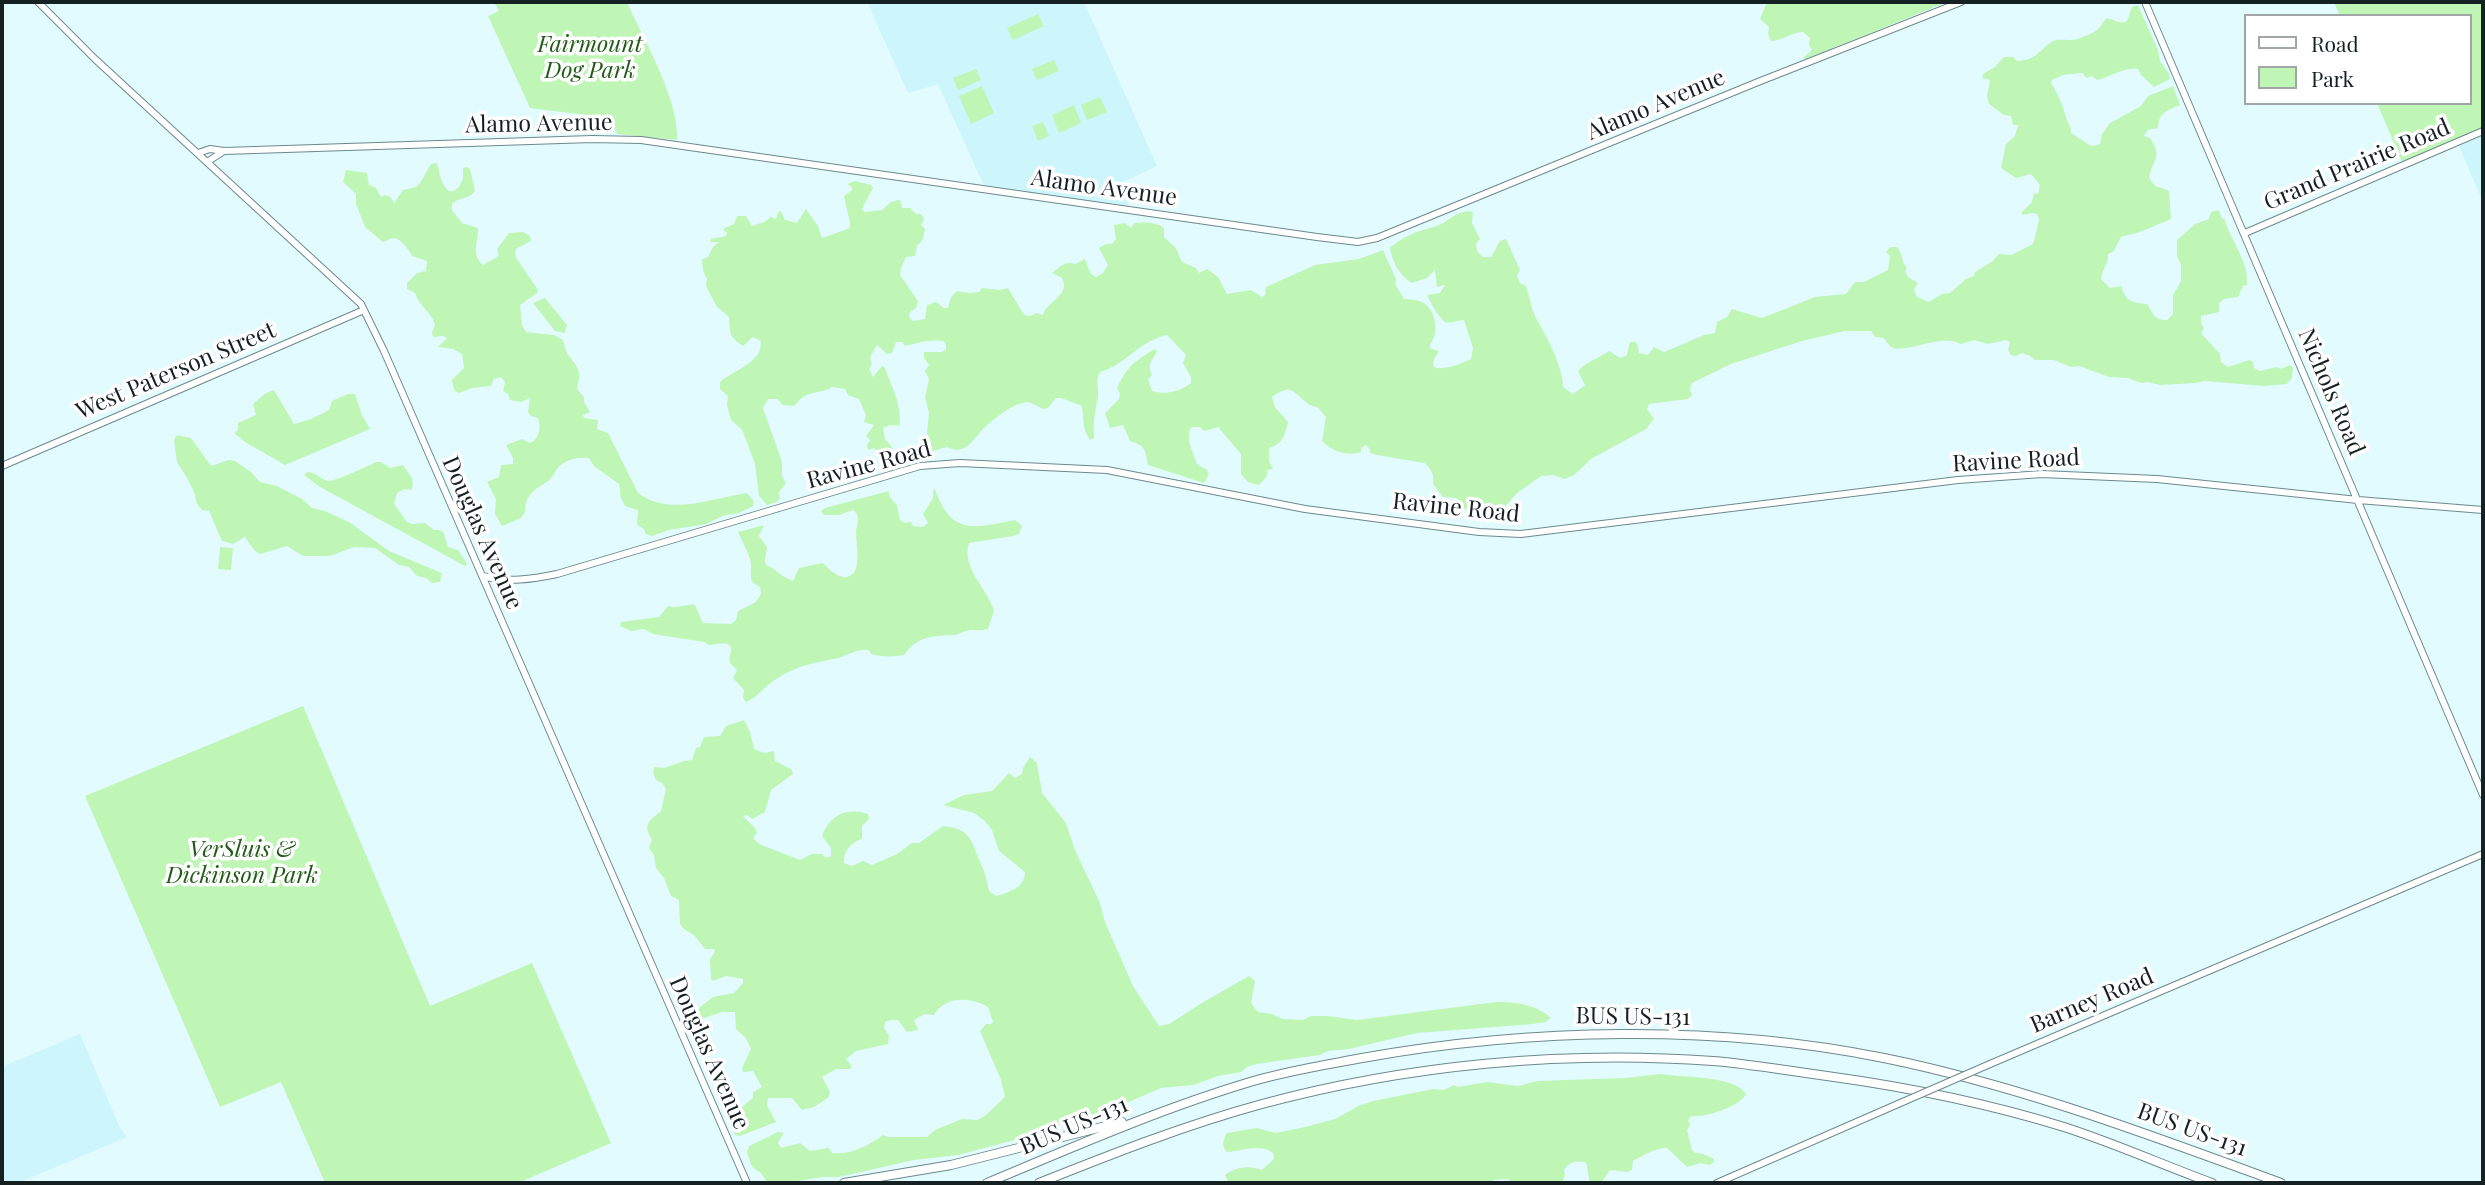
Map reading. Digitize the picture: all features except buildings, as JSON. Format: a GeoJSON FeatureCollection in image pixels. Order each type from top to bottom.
{"type":"FeatureCollection","features":[{"type":"Feature","properties":{"kind":"highway","name":"BUS US-131"},"geometry":{"type":"LineString","coordinates":[[986,1183],[1149,1115],[1252,1081],[1319,1066],[1451,1044],[1520,1037],[1589,1035],[1717,1038],[1864,1054],[2050,1100],[2281,1183]]}},
{"type":"Feature","properties":{"kind":"highway","name":"BUS US-131"},"geometry":{"type":"LineString","coordinates":[[1039,1183],[1186,1127],[1262,1104],[1321,1091],[1455,1067],[1658,1058],[1715,1061],[1865,1081],[1965,1100],[2065,1128],[2212,1183]]}},
{"type":"Feature","properties":{"kind":"highway"},"geometry":{"type":"LineString","coordinates":[[845,1183],[951,1165],[1149,1115]]}},
{"type":"Feature","properties":{"kind":"street","name":"Douglas Avenue"},"geometry":{"type":"LineString","coordinates":[[38,2],[95,59],[356,298],[364,310],[483,576],[747,1183]]}},
{"type":"Feature","properties":{"kind":"street","name":"Alamo Avenue"},"geometry":{"type":"LineString","coordinates":[[198,153],[217,148],[224,151],[592,139],[641,140],[1317,237],[1367,241],[1961,2]]}},
{"type":"Feature","properties":{"kind":"street","name":"Nichols Road"},"geometry":{"type":"LineString","coordinates":[[2145,2],[2483,795]]}},
{"type":"Feature","properties":{"kind":"street","name":"Grand Prairie Road"},"geometry":{"type":"LineString","coordinates":[[2245,233],[2483,131]]}},
{"type":"Feature","properties":{"kind":"street"},"geometry":{"type":"LineString","coordinates":[[207,162],[224,151]]}},
{"type":"Feature","properties":{"kind":"street","name":"West Paterson Street"},"geometry":{"type":"LineString","coordinates":[[2,466],[364,310]]}},
{"type":"Feature","properties":{"kind":"street","name":"Ravine Road"},"geometry":{"type":"LineString","coordinates":[[483,576],[495,580],[557,574],[920,466],[948,463],[1107,470],[1305,509],[1479,532],[1521,534],[2019,474],[2117,476],[2483,510]]}},
{"type":"Feature","properties":{"kind":"street","name":"Barney Road"},"geometry":{"type":"LineString","coordinates":[[1717,1183],[2483,854]]}},
{"type":"Feature","properties":{"kind":"shaded area"},"geometry":{"type":"Polygon","coordinates":[[[867,2],[1084,2],[1157,166],[1121,183],[1129,206],[984,186],[938,84],[908,93],[867,2]]]}},
{"type":"Feature","properties":{"kind":"shaded area"},"geometry":{"type":"Polygon","coordinates":[[[2483,136],[2483,202],[2459,146],[2483,136]]]}},
{"type":"Feature","properties":{"kind":"shaded area"},"geometry":{"type":"Polygon","coordinates":[[[80,1034],[120,1128],[127,1137],[18,1183],[2,1183],[2,1067],[80,1034]]]}},
{"type":"Feature","properties":{"kind":"green space","name":"Fairmount Dog Park"},"geometry":{"type":"Polygon","coordinates":[[[494,2],[627,2],[667,88],[677,140],[617,134],[611,118],[530,108],[488,16],[499,11],[494,2]]]}},
{"type":"Feature","properties":{"kind":"green space"},"geometry":{"type":"Polygon","coordinates":[[[1767,2],[1947,2],[1806,59],[1803,58],[1812,50],[1809,45],[1810,38],[1803,32],[1771,41],[1769,27],[1760,19],[1767,2]]]}},
{"type":"Feature","properties":{"kind":"green space"},"geometry":{"type":"Polygon","coordinates":[[[2334,2],[2483,2],[2483,127],[2402,162],[2378,105],[2471,105],[2471,14],[2339,14],[2334,2]]]}},
{"type":"Feature","properties":{"kind":"green space"},"geometry":{"type":"Polygon","coordinates":[[[2138,5],[2170,79],[2154,87],[2138,69],[2132,69],[2097,80],[2092,76],[2086,78],[2083,73],[2063,75],[2051,83],[2062,104],[2071,133],[2091,146],[2100,144],[2102,134],[2110,123],[2141,106],[2148,96],[2173,86],[2180,105],[2164,113],[2158,128],[2148,130],[2144,136],[2150,138],[2156,150],[2149,177],[2155,185],[2169,191],[2171,219],[2121,237],[2113,252],[2108,254],[2101,279],[2110,288],[2121,286],[2130,300],[2147,304],[2156,318],[2167,320],[2173,314],[2173,295],[2181,281],[2177,240],[2195,224],[2209,219],[2211,212],[2219,210],[2243,260],[2247,285],[2243,286],[2238,297],[2224,299],[2219,303],[2219,312],[2201,316],[2204,329],[2201,333],[2220,354],[2221,362],[2228,367],[2249,360],[2253,362],[2254,368],[2260,371],[2277,367],[2281,369],[2290,365],[2293,368],[2292,378],[2287,384],[2264,386],[2205,381],[2160,385],[2141,383],[2128,378],[2109,377],[2079,366],[2071,367],[2054,360],[2035,360],[2022,353],[2011,355],[2008,350],[2010,342],[2006,340],[1988,344],[1974,340],[1961,344],[1943,341],[1897,349],[1891,347],[1884,338],[1875,337],[1871,331],[1845,331],[1802,341],[1731,364],[1692,383],[1692,395],[1688,399],[1649,404],[1647,409],[1654,419],[1646,429],[1591,459],[1574,475],[1565,479],[1553,475],[1541,476],[1517,493],[1504,508],[1480,514],[1460,508],[1456,498],[1443,497],[1433,484],[1430,470],[1424,463],[1370,453],[1366,445],[1361,448],[1361,452],[1350,454],[1330,448],[1322,441],[1326,417],[1318,408],[1288,390],[1272,397],[1275,407],[1288,422],[1283,438],[1269,448],[1269,461],[1273,469],[1267,470],[1267,476],[1259,485],[1248,482],[1241,474],[1241,454],[1218,427],[1204,431],[1200,427],[1192,427],[1189,431],[1189,442],[1197,464],[1209,474],[1204,483],[1148,465],[1142,447],[1130,441],[1123,425],[1110,428],[1105,413],[1119,399],[1120,393],[1117,389],[1128,370],[1155,349],[1157,351],[1150,365],[1152,375],[1148,379],[1152,391],[1172,392],[1191,383],[1191,377],[1183,363],[1186,355],[1167,335],[1149,342],[1118,364],[1100,372],[1097,381],[1094,438],[1090,440],[1084,428],[1082,406],[1056,398],[1048,408],[1043,409],[1029,402],[1012,407],[986,426],[965,448],[947,447],[929,452],[929,413],[925,397],[929,379],[925,371],[929,365],[924,358],[924,352],[941,352],[946,350],[946,344],[943,341],[933,341],[905,346],[902,342],[896,342],[892,353],[887,354],[877,345],[870,357],[872,364],[869,369],[873,377],[882,366],[885,368],[899,411],[899,426],[890,425],[883,428],[885,439],[892,447],[891,455],[884,457],[874,448],[868,450],[870,440],[866,436],[874,425],[864,422],[866,415],[859,399],[848,395],[845,389],[832,387],[810,394],[794,406],[783,405],[777,399],[768,399],[763,408],[782,462],[782,476],[786,483],[779,492],[780,498],[777,502],[767,505],[759,496],[755,464],[745,437],[742,430],[731,420],[727,405],[728,396],[720,389],[720,382],[756,356],[761,341],[753,337],[743,346],[734,339],[729,317],[717,307],[706,286],[702,259],[708,257],[719,242],[710,242],[711,239],[726,236],[727,233],[723,229],[734,224],[737,216],[746,216],[752,226],[771,217],[776,219],[781,211],[785,220],[797,223],[806,209],[818,226],[822,238],[850,228],[844,196],[852,190],[847,184],[855,181],[873,188],[862,209],[865,212],[882,210],[898,200],[901,201],[902,208],[910,208],[924,219],[921,225],[925,229],[923,239],[917,246],[915,256],[906,257],[900,275],[918,301],[916,308],[910,312],[909,317],[913,321],[925,319],[927,305],[936,302],[948,308],[951,297],[957,291],[979,292],[982,288],[1008,288],[1024,315],[1043,315],[1063,289],[1062,278],[1052,273],[1065,264],[1075,264],[1085,259],[1091,274],[1096,277],[1103,273],[1108,265],[1099,248],[1112,244],[1116,239],[1114,225],[1125,223],[1131,228],[1134,223],[1150,223],[1164,228],[1164,237],[1176,248],[1182,262],[1196,268],[1199,273],[1207,269],[1218,277],[1227,294],[1251,290],[1262,297],[1266,287],[1315,265],[1359,259],[1383,250],[1396,279],[1395,284],[1404,299],[1422,302],[1431,310],[1436,328],[1430,348],[1439,351],[1433,366],[1450,367],[1471,359],[1473,348],[1464,320],[1445,322],[1432,306],[1427,295],[1440,293],[1445,285],[1437,287],[1435,270],[1427,278],[1412,283],[1397,268],[1390,247],[1412,234],[1468,211],[1473,212],[1472,223],[1480,239],[1476,244],[1477,251],[1483,257],[1491,257],[1500,241],[1507,241],[1520,270],[1517,275],[1520,283],[1526,286],[1534,313],[1558,362],[1563,387],[1573,394],[1585,385],[1578,371],[1581,368],[1609,351],[1620,358],[1627,355],[1630,342],[1638,345],[1639,353],[1648,355],[1654,347],[1664,352],[1715,333],[1717,322],[1727,317],[1732,309],[1762,318],[1815,297],[1846,294],[1855,282],[1864,282],[1888,270],[1890,256],[1886,252],[1890,247],[1897,247],[1907,268],[1905,271],[1908,277],[1918,283],[1914,290],[1917,297],[1929,302],[1942,294],[1950,293],[1999,254],[2011,255],[2033,244],[2036,234],[2039,219],[2037,214],[2022,215],[2022,212],[2032,202],[2034,193],[2038,194],[2040,185],[2031,174],[2016,178],[2001,168],[2006,144],[2015,136],[2018,125],[2013,125],[2011,116],[2004,115],[1989,104],[1987,96],[1990,80],[1982,78],[1983,74],[1995,67],[2004,57],[2013,57],[2017,61],[2028,59],[2053,41],[2074,40],[2090,34],[2107,18],[2127,21],[2132,7],[2138,5]]]}},
{"type":"Feature","properties":{"kind":"green space"},"geometry":{"type":"Polygon","coordinates":[[[1038,14],[1044,26],[1013,40],[1007,28],[1038,14]]]}},
{"type":"Feature","properties":{"kind":"green space"},"geometry":{"type":"Polygon","coordinates":[[[1054,60],[1059,71],[1037,80],[1032,69],[1054,60]]]}},
{"type":"Feature","properties":{"kind":"green space"},"geometry":{"type":"Polygon","coordinates":[[[976,69],[981,80],[958,90],[953,78],[976,69]]]}},
{"type":"Feature","properties":{"kind":"green space"},"geometry":{"type":"Polygon","coordinates":[[[982,86],[994,113],[971,124],[959,96],[982,86]]]}},
{"type":"Feature","properties":{"kind":"green space"},"geometry":{"type":"Polygon","coordinates":[[[1100,97],[1107,112],[1087,120],[1081,105],[1100,97]]]}},
{"type":"Feature","properties":{"kind":"green space"},"geometry":{"type":"Polygon","coordinates":[[[1074,105],[1081,123],[1059,133],[1052,115],[1074,105]]]}},
{"type":"Feature","properties":{"kind":"green space"},"geometry":{"type":"Polygon","coordinates":[[[1043,122],[1049,136],[1038,141],[1032,126],[1043,122]]]}},
{"type":"Feature","properties":{"kind":"green space"},"geometry":{"type":"Polygon","coordinates":[[[437,163],[442,182],[449,191],[459,187],[463,179],[463,168],[470,169],[475,191],[470,196],[454,202],[452,210],[462,223],[478,228],[476,253],[483,265],[499,256],[497,249],[509,233],[523,232],[530,236],[531,241],[516,249],[515,256],[538,290],[520,305],[522,325],[526,332],[554,335],[563,340],[567,353],[579,371],[577,389],[584,397],[590,412],[583,415],[584,418],[598,420],[597,429],[608,433],[638,493],[664,504],[677,505],[747,493],[753,500],[753,506],[706,524],[669,530],[652,536],[637,525],[638,510],[625,506],[619,484],[594,466],[589,458],[580,458],[560,466],[549,481],[531,494],[521,518],[502,526],[495,514],[496,499],[487,482],[499,477],[501,465],[513,464],[506,445],[522,439],[530,443],[538,436],[538,418],[528,412],[530,398],[521,402],[510,400],[508,394],[503,391],[505,382],[501,377],[494,379],[491,386],[472,388],[459,393],[454,390],[452,380],[464,368],[462,354],[453,349],[438,347],[447,338],[433,337],[433,320],[415,293],[407,289],[407,283],[417,273],[426,271],[427,261],[412,256],[399,240],[392,238],[383,242],[365,227],[356,204],[356,194],[343,182],[346,170],[367,173],[369,185],[376,188],[381,197],[391,197],[394,203],[403,190],[416,187],[431,164],[437,163]]]}},
{"type":"Feature","properties":{"kind":"green space"},"geometry":{"type":"Polygon","coordinates":[[[545,298],[567,325],[565,333],[555,331],[533,303],[545,298]]]}},
{"type":"Feature","properties":{"kind":"green space"},"geometry":{"type":"Polygon","coordinates":[[[274,390],[294,424],[329,410],[332,401],[355,394],[370,429],[285,465],[234,433],[238,430],[238,423],[256,415],[253,404],[274,390]]]}},
{"type":"Feature","properties":{"kind":"green space"},"geometry":{"type":"Polygon","coordinates":[[[177,435],[191,438],[211,466],[229,460],[235,461],[260,482],[277,486],[302,499],[312,508],[349,522],[389,551],[442,573],[440,582],[432,583],[417,576],[409,567],[399,565],[375,548],[354,547],[330,556],[303,556],[287,546],[260,554],[245,537],[233,544],[222,541],[209,511],[202,510],[197,504],[194,492],[177,462],[174,440],[177,435]]]}},
{"type":"Feature","properties":{"kind":"green space"},"geometry":{"type":"Polygon","coordinates":[[[376,462],[390,468],[403,465],[412,478],[413,486],[411,490],[404,489],[397,493],[394,504],[407,522],[425,523],[444,533],[448,547],[458,550],[467,564],[465,566],[320,487],[304,475],[310,472],[331,481],[376,462]]]}},
{"type":"Feature","properties":{"kind":"green space"},"geometry":{"type":"Polygon","coordinates":[[[935,489],[948,515],[957,522],[976,526],[1015,520],[1022,526],[1019,534],[1013,536],[969,543],[972,570],[994,611],[988,629],[926,638],[914,644],[904,655],[879,656],[871,654],[869,650],[861,650],[804,666],[781,676],[746,702],[743,698],[744,690],[733,678],[737,670],[730,663],[729,645],[709,645],[653,634],[644,629],[631,631],[620,626],[621,622],[659,617],[668,606],[691,605],[695,605],[703,623],[731,624],[736,620],[738,611],[756,602],[761,594],[760,587],[752,582],[751,561],[738,532],[764,525],[759,536],[767,547],[766,565],[786,578],[793,581],[799,568],[822,563],[839,576],[848,576],[855,571],[857,562],[857,516],[853,510],[839,515],[824,515],[821,511],[889,491],[889,496],[897,505],[900,520],[923,527],[928,523],[923,514],[935,489]]]}},
{"type":"Feature","properties":{"kind":"green space"},"geometry":{"type":"Polygon","coordinates":[[[220,547],[233,548],[231,570],[218,569],[220,547]]]}},
{"type":"Feature","properties":{"kind":"green space","name":"VerSluis & Dickinson Park"},"geometry":{"type":"Polygon","coordinates":[[[303,706],[430,1006],[532,963],[611,1143],[518,1183],[325,1183],[281,1082],[220,1107],[85,796],[303,706]]]}},
{"type":"Feature","properties":{"kind":"green space"},"geometry":{"type":"Polygon","coordinates":[[[744,720],[754,749],[764,753],[774,751],[775,761],[791,769],[793,774],[771,790],[765,812],[752,819],[747,815],[743,816],[755,828],[757,833],[753,838],[759,844],[800,860],[812,854],[822,854],[826,858],[831,856],[831,848],[822,836],[829,823],[846,812],[860,812],[868,814],[869,819],[862,826],[862,839],[848,848],[844,863],[852,866],[863,861],[872,865],[897,854],[912,843],[919,843],[943,826],[953,828],[965,833],[969,838],[984,871],[989,891],[996,896],[1020,885],[1025,872],[999,851],[992,830],[985,821],[974,813],[943,805],[964,795],[992,791],[1009,773],[1015,778],[1022,774],[1030,757],[1037,763],[1042,793],[1066,823],[1133,986],[1159,1026],[1169,1024],[1249,976],[1255,981],[1251,1003],[1258,1012],[1283,1019],[1303,1020],[1311,1016],[1327,1016],[1357,1020],[1496,1002],[1525,1005],[1551,1018],[1533,1024],[1417,1033],[1349,1049],[1328,1051],[1320,1055],[1256,1064],[1241,1072],[1218,1076],[1193,1085],[1161,1088],[1087,1118],[958,1155],[914,1160],[839,1177],[785,1183],[767,1182],[761,1173],[752,1167],[747,1152],[749,1146],[778,1132],[784,1133],[778,1142],[781,1148],[800,1143],[810,1151],[829,1148],[832,1153],[846,1153],[883,1135],[927,1137],[935,1130],[962,1119],[977,1120],[1005,1097],[1001,1080],[980,1031],[986,1024],[993,1022],[988,1007],[974,1001],[959,1000],[945,1004],[934,1015],[925,1014],[914,1020],[918,1030],[907,1032],[898,1020],[885,1022],[884,1028],[889,1035],[888,1044],[856,1051],[846,1059],[851,1069],[836,1069],[822,1077],[830,1092],[829,1097],[814,1107],[802,1110],[792,1098],[768,1098],[767,1105],[776,1122],[740,1136],[735,1135],[727,1112],[743,1106],[753,1098],[753,1092],[762,1087],[753,1071],[743,1072],[742,1068],[751,1049],[746,1038],[736,1029],[735,1012],[722,1012],[701,1019],[695,1015],[700,1007],[713,997],[734,993],[743,983],[743,979],[726,976],[713,981],[711,979],[710,959],[714,949],[705,949],[694,935],[680,924],[679,900],[671,896],[664,878],[656,868],[654,855],[649,848],[652,839],[648,826],[661,811],[666,789],[656,780],[654,767],[664,768],[692,760],[704,737],[720,736],[726,726],[744,720]]]}},
{"type":"Feature","properties":{"kind":"green space"},"geometry":{"type":"Polygon","coordinates":[[[1661,1074],[1720,1080],[1731,1083],[1746,1094],[1729,1107],[1713,1113],[1691,1116],[1688,1120],[1690,1125],[1687,1130],[1693,1151],[1714,1159],[1710,1165],[1700,1163],[1687,1167],[1667,1148],[1663,1148],[1633,1161],[1632,1170],[1610,1170],[1601,1183],[1590,1183],[1586,1162],[1569,1165],[1564,1170],[1562,1183],[1514,1183],[1507,1179],[1487,1183],[1229,1183],[1225,1175],[1243,1168],[1262,1170],[1274,1159],[1273,1153],[1262,1148],[1227,1152],[1223,1143],[1227,1133],[1257,1128],[1276,1133],[1305,1127],[1335,1119],[1373,1101],[1433,1089],[1444,1090],[1454,1085],[1458,1087],[1487,1082],[1518,1086],[1537,1081],[1661,1074]]]}}]}
